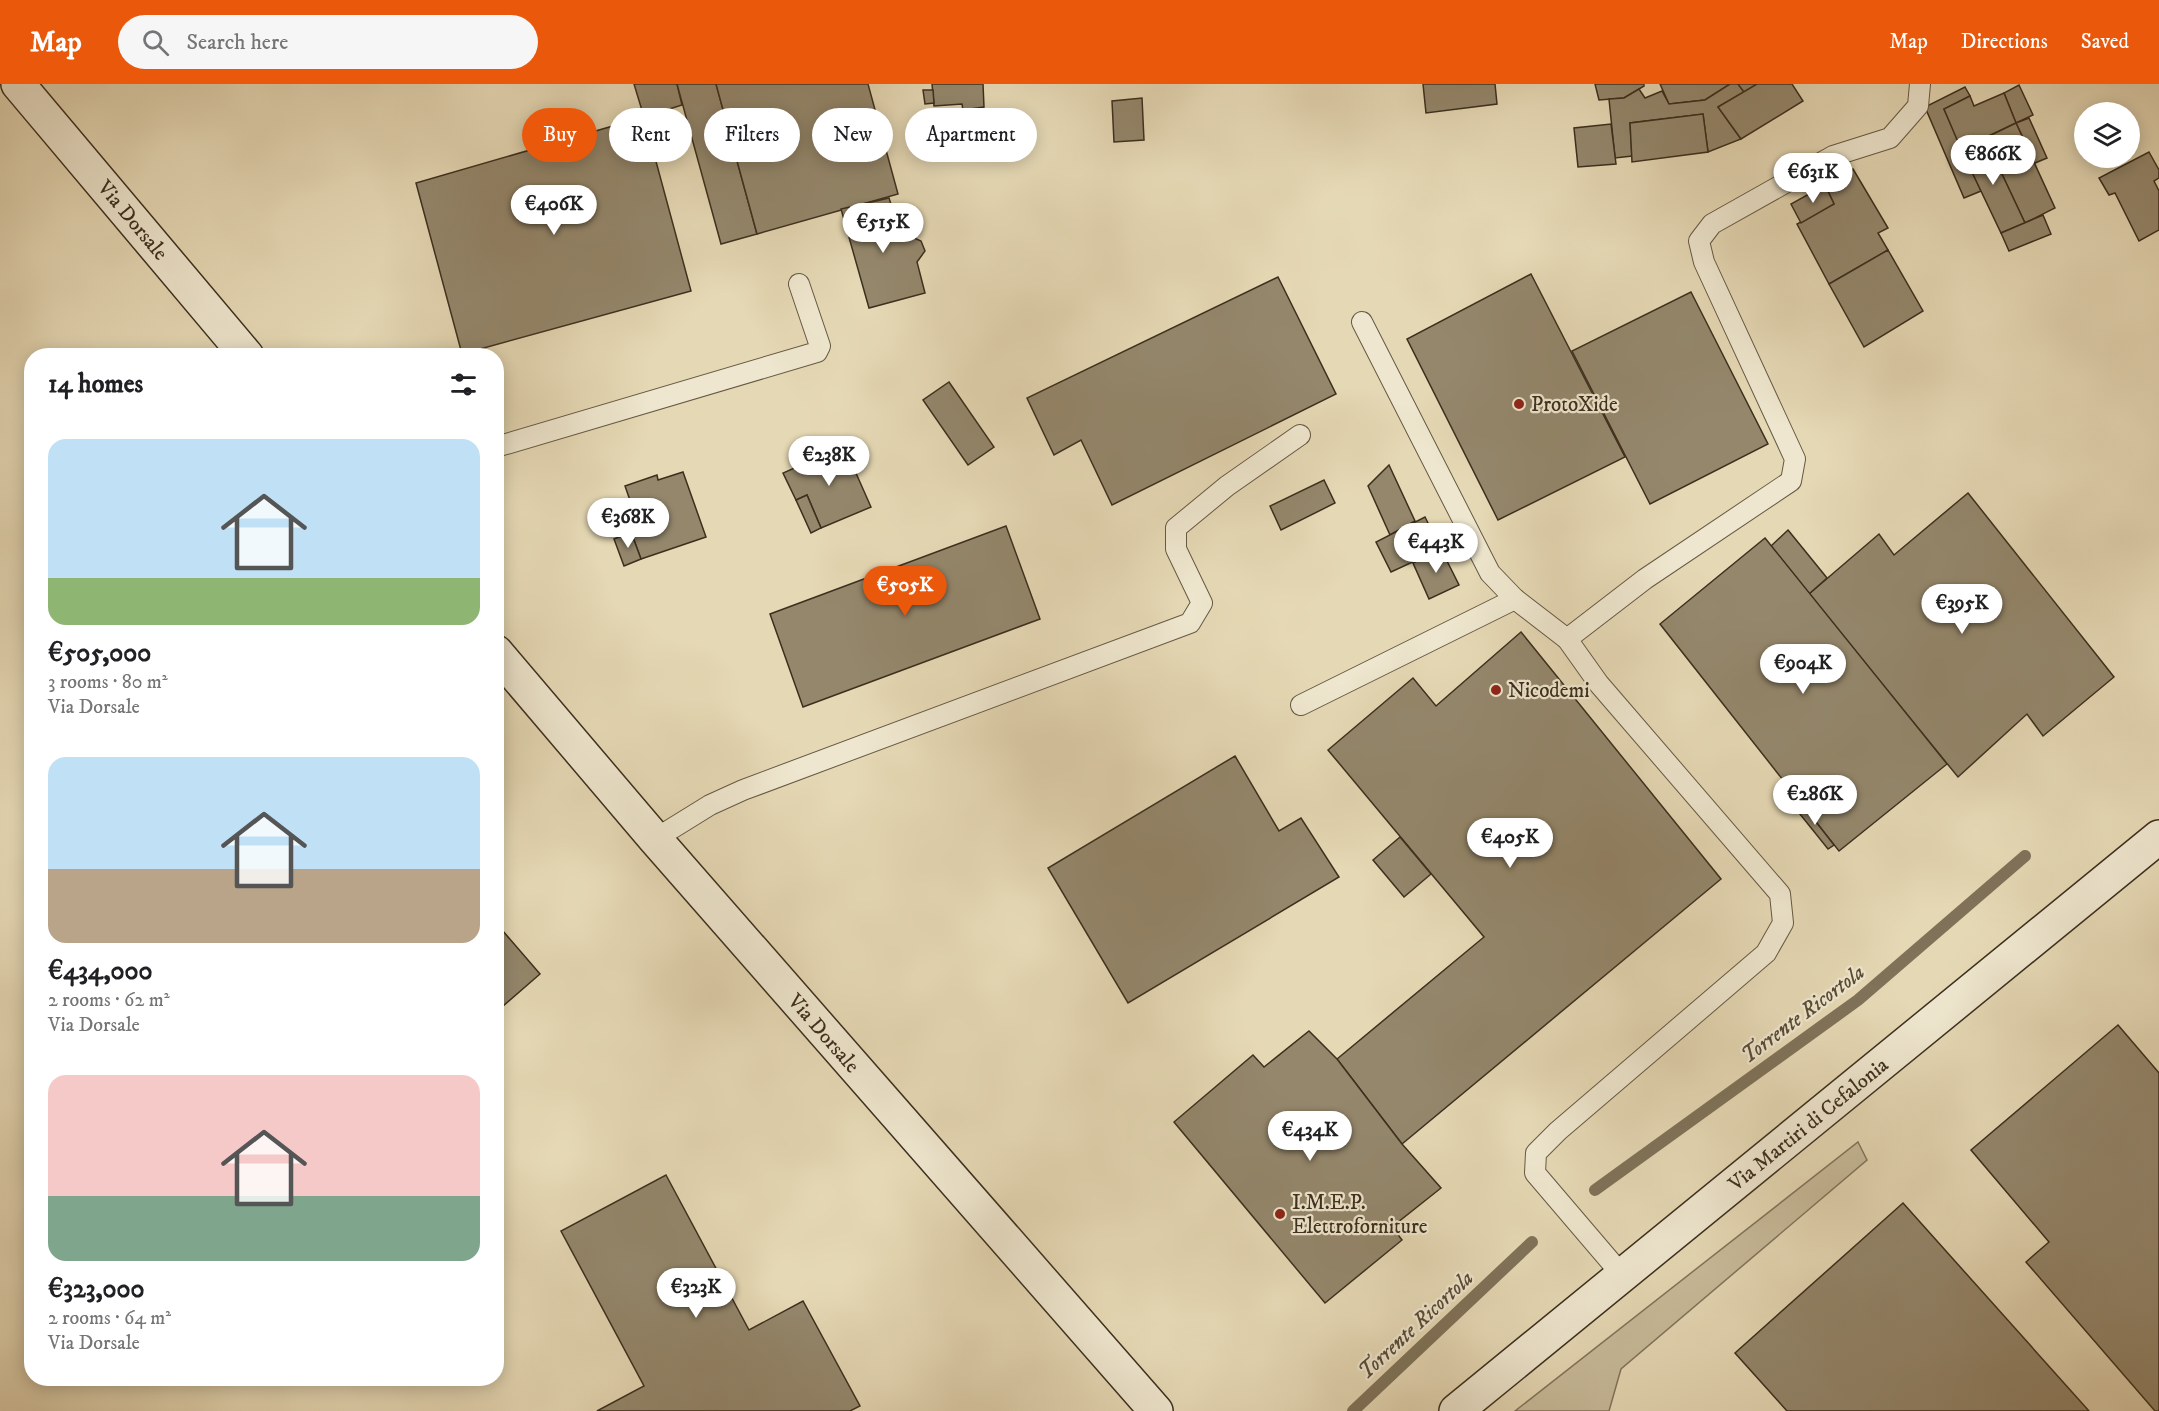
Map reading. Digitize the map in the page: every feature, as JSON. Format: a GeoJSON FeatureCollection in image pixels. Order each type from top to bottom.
{"type":"FeatureCollection","features":[{"type":"Feature","properties":{"kind":"street","name":"Via Dorsale"},"geometry":{"type":"LineString","coordinates":[[18,84],[240,348]]}},
{"type":"Feature","properties":{"kind":"street","name":"Via Dorsale"},"geometry":{"type":"LineString","coordinates":[[504,661],[655,839],[1156,1411]]}},
{"type":"Feature","properties":{"kind":"street","name":"Via Martiri di Cefalonia"},"geometry":{"type":"LineString","coordinates":[[1456,1411],[2159,837]]}},
{"type":"Feature","properties":{"kind":"lane"},"geometry":{"type":"LineString","coordinates":[[1568,639],[1645,579],[1791,481],[1795,459],[1704,262],[1699,241],[1712,224],[1833,156],[1890,138],[1918,106],[1920,84]]}},
{"type":"Feature","properties":{"kind":"lane"},"geometry":{"type":"LineString","coordinates":[[504,445],[817,352],[820,346],[799,284]]}},
{"type":"Feature","properties":{"kind":"lane"},"geometry":{"type":"LineString","coordinates":[[1362,322],[1490,573],[1515,598],[1568,639],[1599,684],[1780,894],[1783,923],[1766,952],[1558,1131],[1536,1153],[1535,1173],[1622,1275]]}},
{"type":"Feature","properties":{"kind":"lane"},"geometry":{"type":"LineString","coordinates":[[655,839],[710,805],[742,790],[1190,623],[1202,603],[1176,549],[1176,528],[1227,486],[1300,435]]}},
{"type":"Feature","properties":{"kind":"lane"},"geometry":{"type":"LineString","coordinates":[[1301,705],[1515,598]]}},
{"type":"Feature","properties":{"kind":"shaded area"},"geometry":{"type":"Polygon","coordinates":[[[1858,1142],[1867,1160],[1621,1369],[1609,1411],[1515,1411],[1858,1142]]]}},
{"type":"Feature","properties":{"kind":"building"},"geometry":{"type":"Polygon","coordinates":[[[634,84],[677,84],[682,105],[672,108],[641,108],[634,84]]]}},
{"type":"Feature","properties":{"kind":"building"},"geometry":{"type":"Polygon","coordinates":[[[677,84],[716,84],[723,108],[704,108],[704,162],[737,162],[757,234],[721,244],[692,139],[692,108],[684,108],[677,84]]]}},
{"type":"Feature","properties":{"kind":"building"},"geometry":{"type":"Polygon","coordinates":[[[716,84],[868,84],[875,108],[812,108],[812,162],[889,162],[898,194],[757,234],[737,162],[800,162],[800,108],[723,108],[716,84]]]}},
{"type":"Feature","properties":{"kind":"building"},"geometry":{"type":"Polygon","coordinates":[[[932,84],[983,84],[984,107],[963,108],[962,104],[934,106],[932,84]]]}},
{"type":"Feature","properties":{"kind":"building"},"geometry":{"type":"Polygon","coordinates":[[[1423,84],[1495,84],[1497,104],[1426,113],[1423,84]]]}},
{"type":"Feature","properties":{"kind":"building"},"geometry":{"type":"Polygon","coordinates":[[[1595,84],[1644,84],[1644,86],[1624,98],[1599,100],[1595,84]]]}},
{"type":"Feature","properties":{"kind":"building"},"geometry":{"type":"Polygon","coordinates":[[[1660,84],[1730,84],[1705,100],[1669,104],[1660,84]]]}},
{"type":"Feature","properties":{"kind":"building"},"geometry":{"type":"Polygon","coordinates":[[[1730,84],[1738,84],[1744,92],[1718,107],[1741,139],[1708,152],[1703,114],[1630,123],[1632,156],[1615,158],[1609,99],[1624,98],[1639,89],[1645,98],[1662,91],[1669,104],[1705,100],[1730,84]]]}},
{"type":"Feature","properties":{"kind":"building"},"geometry":{"type":"Polygon","coordinates":[[[1738,84],[1757,84],[1744,92],[1738,84]]]}},
{"type":"Feature","properties":{"kind":"building"},"geometry":{"type":"Polygon","coordinates":[[[1757,84],[1792,84],[1803,101],[1741,139],[1718,107],[1757,84]]]}},
{"type":"Feature","properties":{"kind":"building"},"geometry":{"type":"Polygon","coordinates":[[[2019,85],[2033,115],[2016,123],[2004,93],[2019,85]]]}},
{"type":"Feature","properties":{"kind":"building"},"geometry":{"type":"Polygon","coordinates":[[[1965,87],[1970,96],[1944,109],[1981,191],[1964,198],[1925,107],[1965,87]]]}},
{"type":"Feature","properties":{"kind":"building"},"geometry":{"type":"Polygon","coordinates":[[[923,90],[933,90],[934,103],[925,104],[923,90]]]}},
{"type":"Feature","properties":{"kind":"building"},"geometry":{"type":"Polygon","coordinates":[[[2004,93],[2016,123],[1961,149],[1944,109],[1970,96],[1974,106],[2004,93]]]}},
{"type":"Feature","properties":{"kind":"building"},"geometry":{"type":"Polygon","coordinates":[[[1142,98],[1144,140],[1114,142],[1112,101],[1142,98]]]}},
{"type":"Feature","properties":{"kind":"building"},"geometry":{"type":"Polygon","coordinates":[[[1703,114],[1708,152],[1632,162],[1630,123],[1703,114]]]}},
{"type":"Feature","properties":{"kind":"building"},"geometry":{"type":"Polygon","coordinates":[[[2029,118],[2047,158],[2035,163],[2016,123],[2029,118]]]}},
{"type":"Feature","properties":{"kind":"building"},"geometry":{"type":"Polygon","coordinates":[[[2016,123],[2055,208],[2025,223],[1985,138],[2016,123]]]}},
{"type":"Feature","properties":{"kind":"building"},"geometry":{"type":"Polygon","coordinates":[[[1611,124],[1616,164],[1578,167],[1574,128],[1611,124]]]}},
{"type":"Feature","properties":{"kind":"building"},"geometry":{"type":"Polygon","coordinates":[[[609,127],[609,162],[656,162],[691,291],[484,348],[460,348],[416,183],[522,152],[522,162],[597,162],[597,131],[609,127]]]}},
{"type":"Feature","properties":{"kind":"building"},"geometry":{"type":"Polygon","coordinates":[[[1985,138],[2025,223],[2001,233],[1961,149],[1985,138]]]}},
{"type":"Feature","properties":{"kind":"building"},"geometry":{"type":"Polygon","coordinates":[[[2149,152],[2159,170],[2159,178],[2154,181],[2159,191],[2159,230],[2139,241],[2115,193],[2109,195],[2099,178],[2118,168],[2140,168],[2140,157],[2149,152]]]}},
{"type":"Feature","properties":{"kind":"building"},"geometry":{"type":"Polygon","coordinates":[[[1853,169],[1888,228],[1878,233],[1888,250],[1829,284],[1797,224],[1834,204],[1825,185],[1853,169]]]}},
{"type":"Feature","properties":{"kind":"building"},"geometry":{"type":"Polygon","coordinates":[[[1825,185],[1834,204],[1801,223],[1791,204],[1825,185]]]}},
{"type":"Feature","properties":{"kind":"building"},"geometry":{"type":"Polygon","coordinates":[[[889,198],[902,239],[912,237],[921,241],[925,251],[917,262],[925,293],[869,308],[841,209],[889,198]]]}},
{"type":"Feature","properties":{"kind":"building"},"geometry":{"type":"Polygon","coordinates":[[[2043,215],[2051,234],[2009,251],[2001,233],[2043,215]]]}},
{"type":"Feature","properties":{"kind":"building"},"geometry":{"type":"Polygon","coordinates":[[[1888,250],[1923,311],[1864,347],[1829,284],[1888,250]]]}},
{"type":"Feature","properties":{"kind":"building","name":"ProtoXide"},"geometry":{"type":"Polygon","coordinates":[[[1531,274],[1625,457],[1498,520],[1407,339],[1531,274]]]}},
{"type":"Feature","properties":{"kind":"building"},"geometry":{"type":"Polygon","coordinates":[[[1278,277],[1336,394],[1112,505],[1081,440],[1054,455],[1027,398],[1278,277]]]}},
{"type":"Feature","properties":{"kind":"building"},"geometry":{"type":"Polygon","coordinates":[[[1691,292],[1768,444],[1650,504],[1572,351],[1691,292]]]}},
{"type":"Feature","properties":{"kind":"building"},"geometry":{"type":"Polygon","coordinates":[[[949,382],[994,447],[968,465],[923,400],[949,382]]]}},
{"type":"Feature","properties":{"kind":"building"},"geometry":{"type":"Polygon","coordinates":[[[844,446],[871,507],[821,528],[807,495],[796,500],[783,473],[844,446]]]}},
{"type":"Feature","properties":{"kind":"building"},"geometry":{"type":"Polygon","coordinates":[[[1389,465],[1415,521],[1390,535],[1368,486],[1389,465]]]}},
{"type":"Feature","properties":{"kind":"building"},"geometry":{"type":"Polygon","coordinates":[[[683,472],[706,537],[641,559],[631,532],[640,529],[625,486],[657,475],[658,480],[683,472]]]}},
{"type":"Feature","properties":{"kind":"building"},"geometry":{"type":"Polygon","coordinates":[[[1324,480],[1335,503],[1281,530],[1270,506],[1324,480]]]}},
{"type":"Feature","properties":{"kind":"building"},"geometry":{"type":"Polygon","coordinates":[[[1968,493],[2114,677],[2043,736],[2027,714],[1958,777],[1809,594],[1879,534],[1894,555],[1968,493]]]}},
{"type":"Feature","properties":{"kind":"building"},"geometry":{"type":"Polygon","coordinates":[[[807,495],[821,528],[811,533],[796,500],[807,495]]]}},
{"type":"Feature","properties":{"kind":"building"},"geometry":{"type":"Polygon","coordinates":[[[1425,517],[1441,549],[1391,572],[1376,542],[1425,517]]]}},
{"type":"Feature","properties":{"kind":"building"},"geometry":{"type":"Polygon","coordinates":[[[1006,526],[1040,619],[803,707],[770,614],[1006,526]]]}},
{"type":"Feature","properties":{"kind":"building"},"geometry":{"type":"Polygon","coordinates":[[[1788,530],[1827,578],[1809,594],[1771,546],[1788,530]]]}},
{"type":"Feature","properties":{"kind":"building"},"geometry":{"type":"Polygon","coordinates":[[[631,532],[641,559],[624,566],[614,539],[631,532]]]}},
{"type":"Feature","properties":{"kind":"building"},"geometry":{"type":"Polygon","coordinates":[[[1765,538],[1947,764],[1839,851],[1660,624],[1765,538]]]}},
{"type":"Feature","properties":{"kind":"building"},"geometry":{"type":"Polygon","coordinates":[[[1441,549],[1459,585],[1429,599],[1413,563],[1441,549]]]}},
{"type":"Feature","properties":{"kind":"building"},"geometry":{"type":"Polygon","coordinates":[[[1521,632],[1721,879],[1402,1144],[1337,1059],[1484,937],[1328,750],[1413,678],[1436,706],[1521,632]]]}},
{"type":"Feature","properties":{"kind":"building"},"geometry":{"type":"Polygon","coordinates":[[[1235,756],[1279,831],[1301,818],[1339,877],[1128,1003],[1048,868],[1235,756]]]}},
{"type":"Feature","properties":{"kind":"building"},"geometry":{"type":"Polygon","coordinates":[[[1802,804],[1834,845],[1828,849],[1796,809],[1802,804]]]}},
{"type":"Feature","properties":{"kind":"building"},"geometry":{"type":"Polygon","coordinates":[[[1400,837],[1431,874],[1404,897],[1373,860],[1400,837]]]}},
{"type":"Feature","properties":{"kind":"building"},"geometry":{"type":"Polygon","coordinates":[[[504,932],[540,974],[504,1005],[504,932]]]}},
{"type":"Feature","properties":{"kind":"building"},"geometry":{"type":"Polygon","coordinates":[[[2118,1025],[2159,1073],[2159,1411],[2155,1411],[2026,1262],[2049,1242],[1971,1150],[2118,1025]]]}},
{"type":"Feature","properties":{"kind":"building"},"geometry":{"type":"Polygon","coordinates":[[[1309,1031],[1337,1059],[1402,1144],[1441,1188],[1392,1227],[1402,1240],[1325,1303],[1174,1122],[1253,1055],[1264,1067],[1309,1031]]]}},
{"type":"Feature","properties":{"kind":"building"},"geometry":{"type":"Polygon","coordinates":[[[666,1175],[749,1330],[803,1301],[860,1406],[850,1411],[597,1411],[644,1386],[561,1231],[666,1175]]]}},
{"type":"Feature","properties":{"kind":"building"},"geometry":{"type":"Polygon","coordinates":[[[1903,1203],[2089,1411],[1787,1411],[1735,1353],[1903,1203]]]}},
{"type":"Feature","properties":{"kind":"waterway","name":"Torrente Ricortola"},"geometry":{"type":"LineString","coordinates":[[1595,1190],[1858,1000],[2025,856]]}},
{"type":"Feature","properties":{"kind":"waterway","name":"Torrente Ricortola"},"geometry":{"type":"LineString","coordinates":[[1353,1411],[1532,1242]]}},
{"type":"Feature","properties":{"kind":"place","name":"ProtoXide"},"geometry":{"type":"Point","coordinates":[1519,404]}},
{"type":"Feature","properties":{"kind":"place","name":"Nicodemi"},"geometry":{"type":"Point","coordinates":[1496,690]}},
{"type":"Feature","properties":{"kind":"place","name":"I.M.E.P. Elettroforniture"},"geometry":{"type":"Point","coordinates":[1280,1214]}}]}
